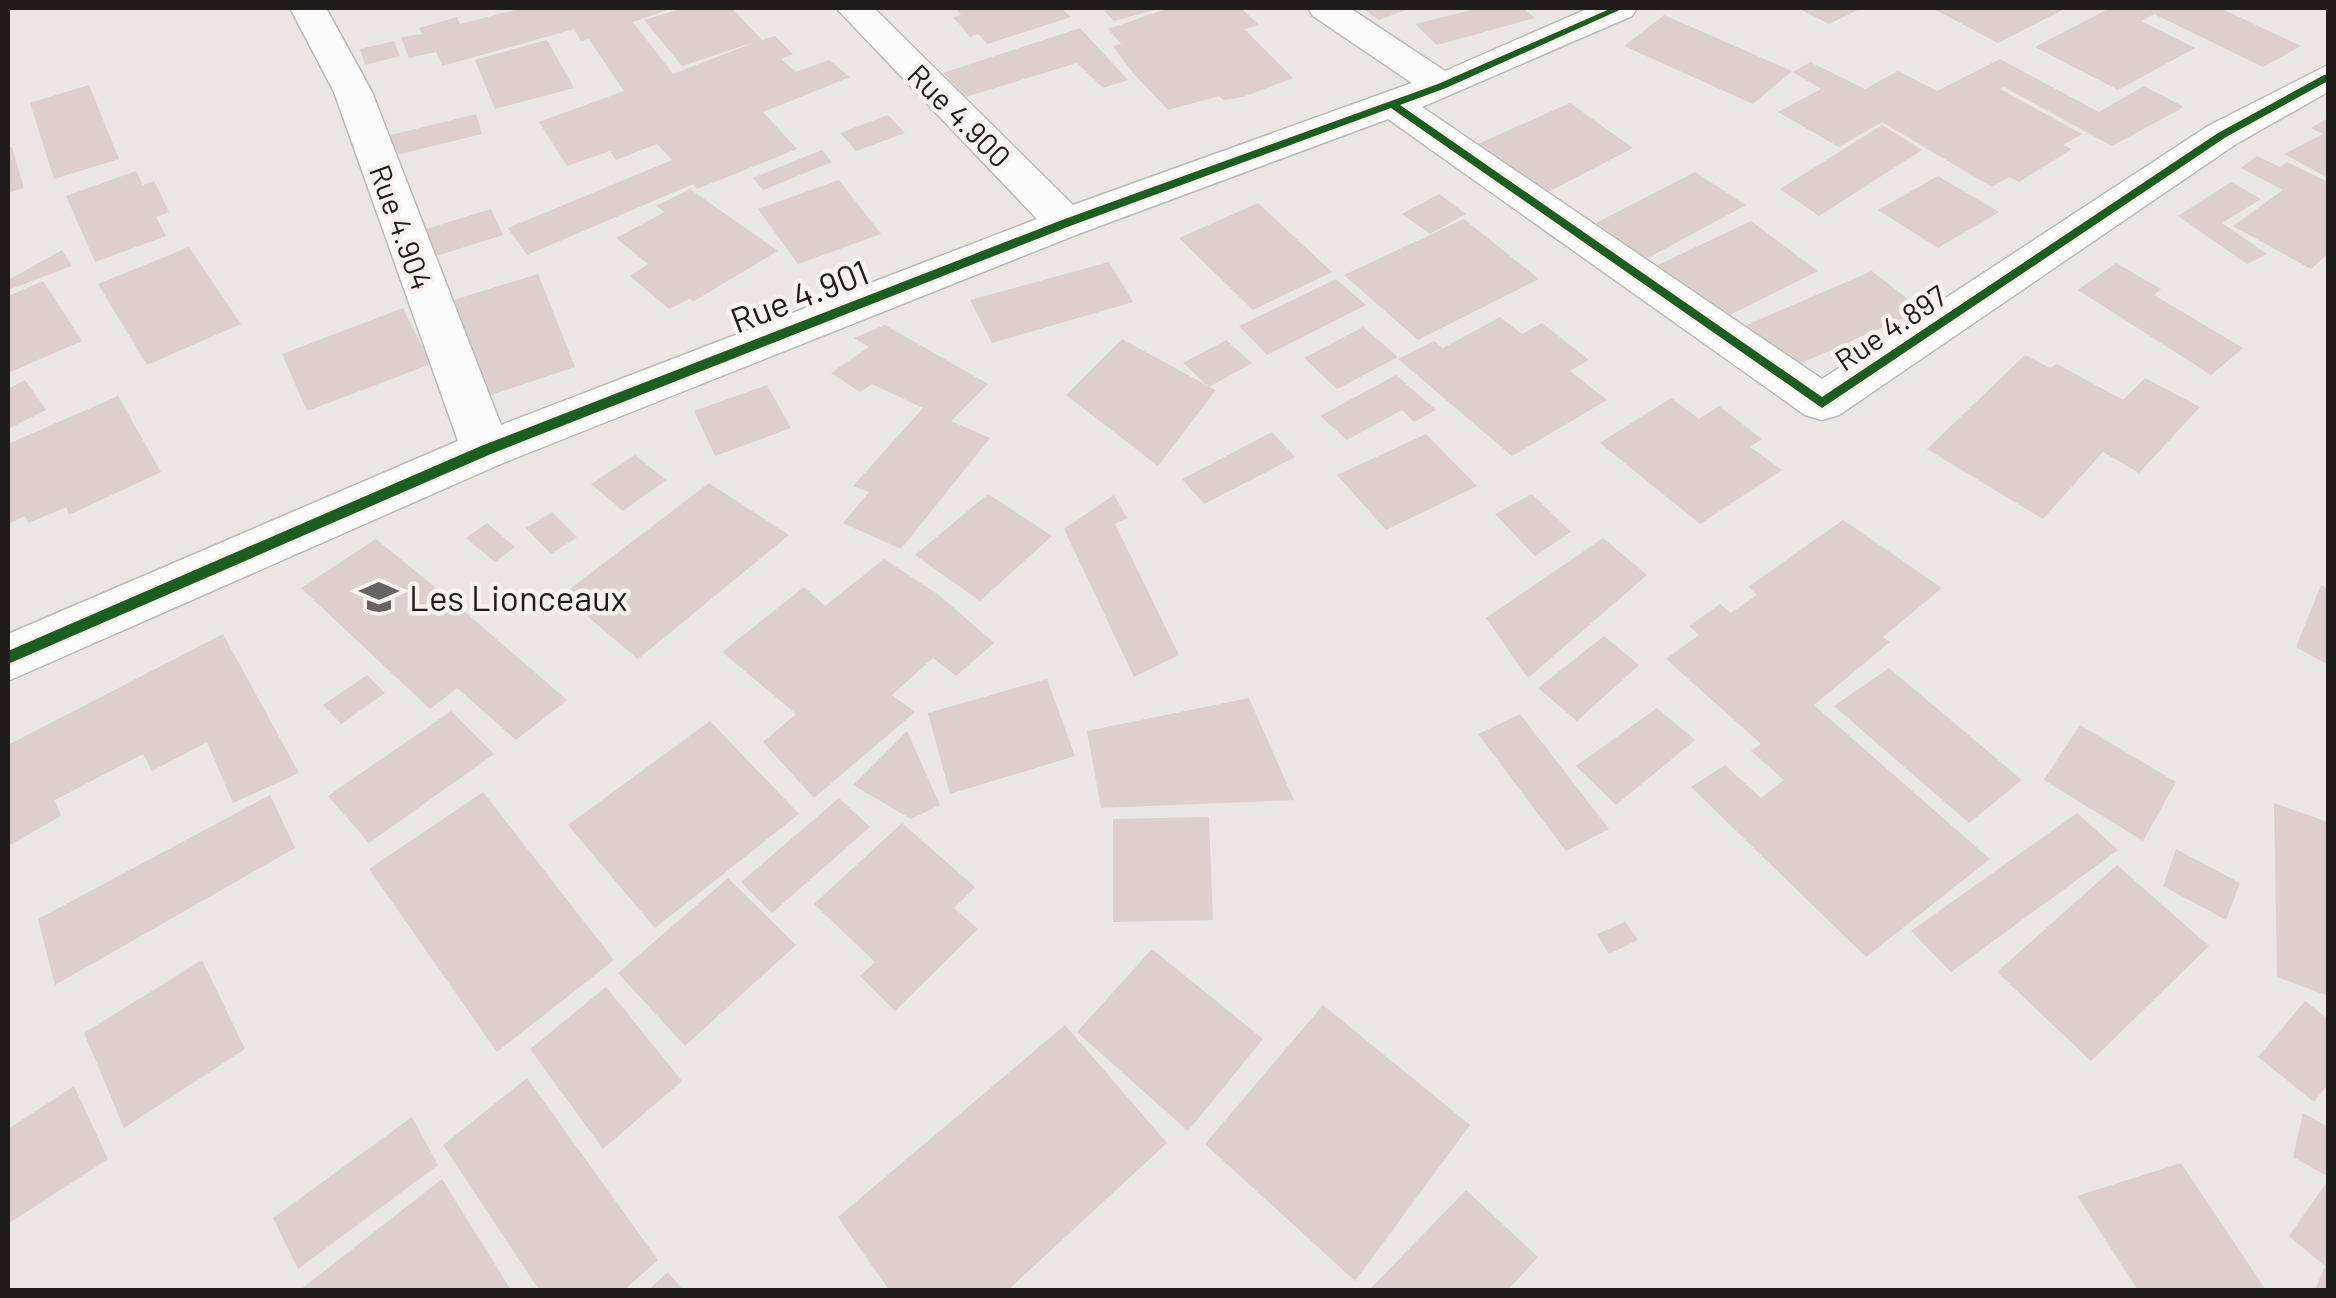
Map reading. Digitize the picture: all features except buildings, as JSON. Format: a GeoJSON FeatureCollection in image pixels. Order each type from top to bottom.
{"type":"FeatureCollection","features":[{"type":"Feature","properties":{"kind":"street","name":"Rue 4.904"},"geometry":{"type":"LineString","coordinates":[[308,8],[353,92],[486,450]]}},
{"type":"Feature","properties":{"kind":"street","name":"Rue 4.900"},"geometry":{"type":"LineString","coordinates":[[854,8],[1066,222]]}},
{"type":"Feature","properties":{"kind":"street"},"geometry":{"type":"LineString","coordinates":[[1326,8],[1442,86]]}},
{"type":"Feature","properties":{"kind":"street","name":"Rue 4.901"},"geometry":{"type":"LineString","coordinates":[[8,658],[486,450],[1066,222],[1442,86],[1620,8]]}},
{"type":"Feature","properties":{"kind":"street","name":"Rue 4.897"},"geometry":{"type":"LineString","coordinates":[[1392,104],[1822,402],[2222,134],[2328,78]]}},
{"type":"Feature","properties":{"kind":"cycle path"},"geometry":{"type":"LineString","coordinates":[[8,658],[486,450],[1066,223],[1442,86],[1619,8]]}},
{"type":"Feature","properties":{"kind":"cycle path"},"geometry":{"type":"LineString","coordinates":[[1392,104],[1822,403],[2222,135],[2328,77]]}},
{"type":"Feature","properties":{"kind":"place","name":"Les Lionceaux"},"geometry":{"type":"Point","coordinates":[379,597]}}]}
